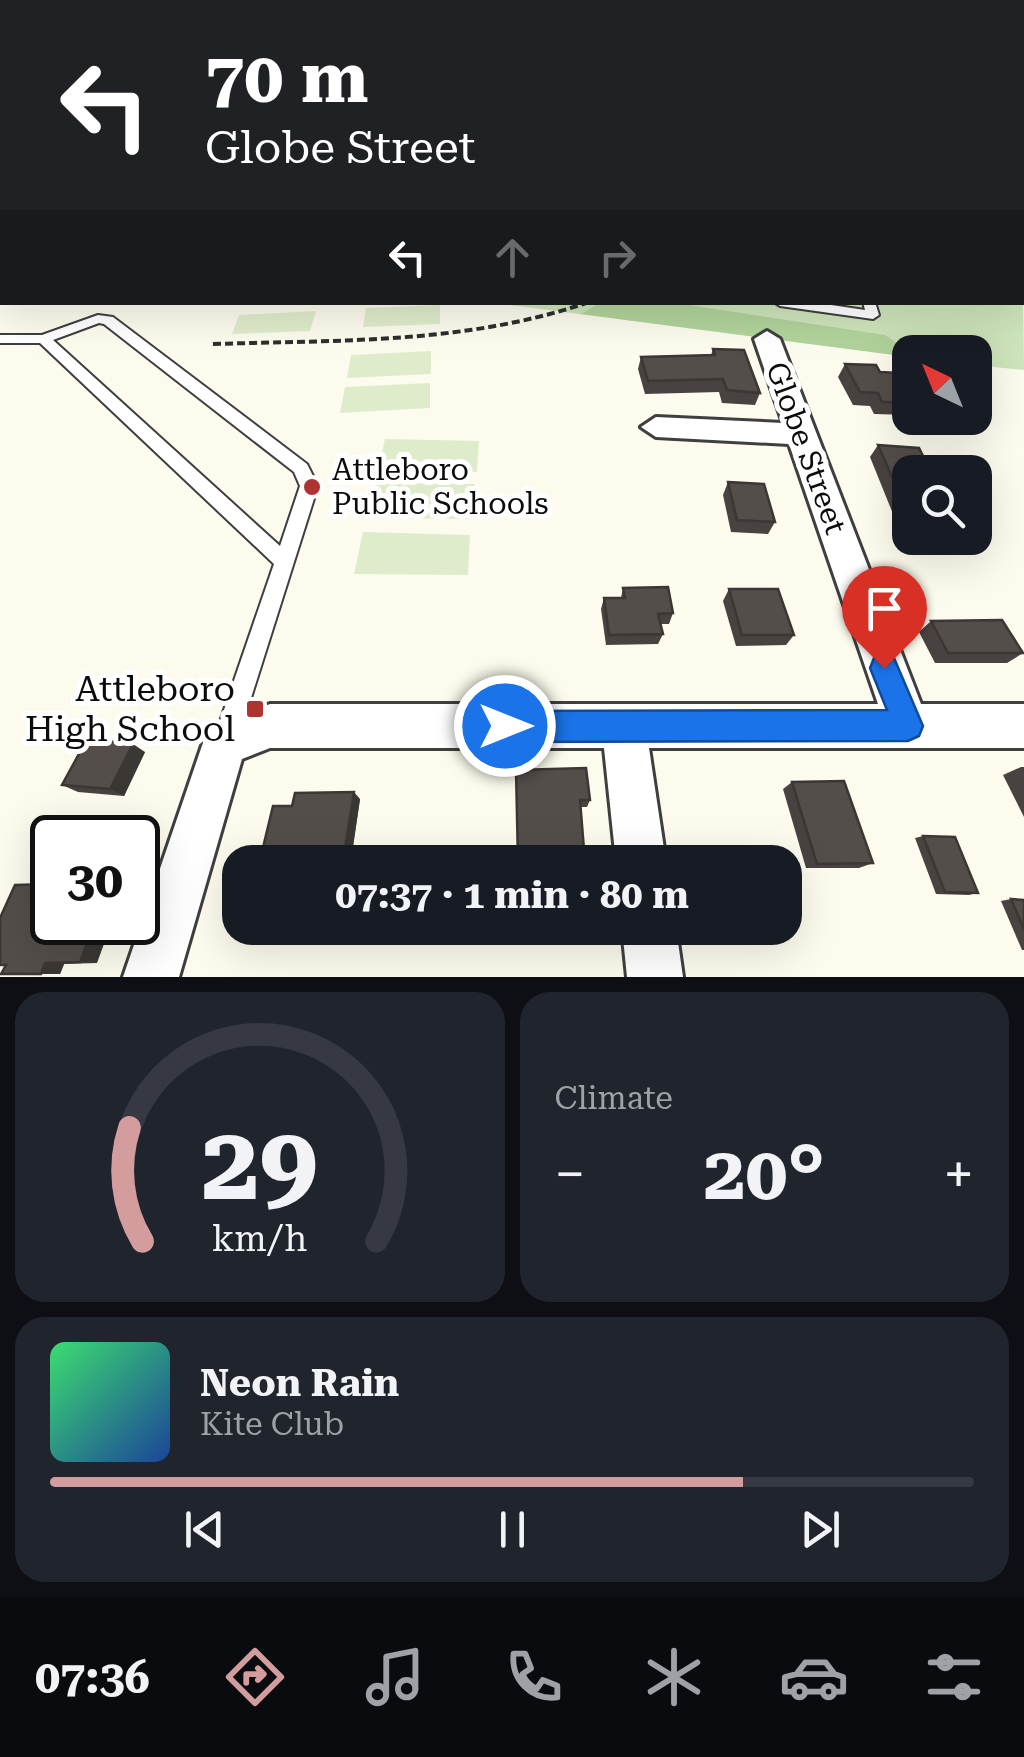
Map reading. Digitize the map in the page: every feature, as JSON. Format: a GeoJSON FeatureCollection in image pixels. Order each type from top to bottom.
{"type":"FeatureCollection","features":[{"type":"Feature","properties":{"kind":"street","name":"Globe Street"},"geometry":{"type":"LineString","coordinates":[[767,339],[872,639],[908,726]]}},
{"type":"Feature","properties":{"kind":"street"},"geometry":{"type":"LineString","coordinates":[[656,427],[803,434]]}},
{"type":"Feature","properties":{"kind":"street"},"geometry":{"type":"LineString","coordinates":[[150,977],[224,744],[270,726],[1024,726]]}},
{"type":"Feature","properties":{"kind":"street"},"geometry":{"type":"LineString","coordinates":[[624,726],[638,845]]}},
{"type":"Feature","properties":{"kind":"street"},"geometry":{"type":"LineString","coordinates":[[650,945],[654,977]]}},
{"type":"Feature","properties":{"kind":"lane"},"geometry":{"type":"LineString","coordinates":[[801,305],[873,315],[870,305]]}},
{"type":"Feature","properties":{"kind":"lane"},"geometry":{"type":"LineString","coordinates":[[0,338],[44,339],[98,319],[108,320],[301,468],[309,486],[224,744]]}},
{"type":"Feature","properties":{"kind":"lane"},"geometry":{"type":"LineString","coordinates":[[44,339],[284,562]]}},
{"type":"Feature","properties":{"kind":"path"},"geometry":{"type":"LineString","coordinates":[[213,344],[483,332],[550,318],[582,305]]}},
{"type":"Feature","properties":{"kind":"green space"},"geometry":{"type":"Polygon","coordinates":[[[440,305],[440,324],[363,327],[366,308],[440,305]]]}},
{"type":"Feature","properties":{"kind":"green space"},"geometry":{"type":"Polygon","coordinates":[[[510,305],[1023,305],[1024,370],[992,367],[992,335],[892,335],[892,355],[510,305]]]}},
{"type":"Feature","properties":{"kind":"green space"},"geometry":{"type":"Polygon","coordinates":[[[597,305],[688,305],[885,335],[892,340],[892,355],[581,314],[597,305]]]}},
{"type":"Feature","properties":{"kind":"green space"},"geometry":{"type":"Polygon","coordinates":[[[316,311],[310,331],[232,334],[239,315],[316,311]]]}},
{"type":"Feature","properties":{"kind":"green space"},"geometry":{"type":"Polygon","coordinates":[[[431,351],[431,374],[347,378],[351,355],[431,351]]]}},
{"type":"Feature","properties":{"kind":"green space"},"geometry":{"type":"Polygon","coordinates":[[[430,383],[430,408],[340,413],[345,387],[430,383]]]}},
{"type":"Feature","properties":{"kind":"green space"},"geometry":{"type":"Polygon","coordinates":[[[385,439],[479,441],[477,472],[378,471],[385,439]]]}},
{"type":"Feature","properties":{"kind":"green space"},"geometry":{"type":"Polygon","coordinates":[[[376,483],[475,484],[472,519],[367,518],[376,483]]]}},
{"type":"Feature","properties":{"kind":"green space"},"geometry":{"type":"Polygon","coordinates":[[[363,532],[470,535],[468,575],[354,574],[363,532]]]}},
{"type":"Feature","properties":{"kind":"building"},"geometry":{"type":"Polygon","coordinates":[[[713,349],[744,350],[760,393],[727,390],[723,379],[648,381],[641,357],[715,355],[713,349]]]}},
{"type":"Feature","properties":{"kind":"building"},"geometry":{"type":"Polygon","coordinates":[[[845,364],[876,365],[880,372],[892,373],[892,402],[882,402],[878,393],[860,392],[845,364]]]}},
{"type":"Feature","properties":{"kind":"building"},"geometry":{"type":"Polygon","coordinates":[[[878,445],[919,448],[922,455],[892,455],[892,477],[878,445]]]}},
{"type":"Feature","properties":{"kind":"building"},"geometry":{"type":"Polygon","coordinates":[[[728,482],[764,484],[775,522],[737,520],[728,482]]]}},
{"type":"Feature","properties":{"kind":"building"},"geometry":{"type":"Polygon","coordinates":[[[668,587],[673,613],[658,614],[663,634],[609,635],[604,598],[625,598],[623,588],[668,587]]]}},
{"type":"Feature","properties":{"kind":"building"},"geometry":{"type":"Polygon","coordinates":[[[729,589],[778,589],[794,635],[742,635],[729,589]]]}},
{"type":"Feature","properties":{"kind":"building"},"geometry":{"type":"Polygon","coordinates":[[[1002,620],[1023,653],[948,653],[931,621],[1002,620]]]}},
{"type":"Feature","properties":{"kind":"building"},"geometry":{"type":"Polygon","coordinates":[[[87,739],[133,744],[110,789],[62,785],[87,739]]]}},
{"type":"Feature","properties":{"kind":"building"},"geometry":{"type":"Polygon","coordinates":[[[586,768],[590,800],[580,800],[584,845],[518,845],[516,770],[586,768]]]}},
{"type":"Feature","properties":{"kind":"building"},"geometry":{"type":"Polygon","coordinates":[[[844,781],[873,863],[817,864],[792,782],[844,781]]]}},
{"type":"Feature","properties":{"kind":"building"},"geometry":{"type":"Polygon","coordinates":[[[354,792],[346,845],[264,845],[273,806],[292,806],[295,793],[354,792]]]}},
{"type":"Feature","properties":{"kind":"building"},"geometry":{"type":"Polygon","coordinates":[[[923,836],[955,837],[978,893],[945,892],[923,836]]]}},
{"type":"Feature","properties":{"kind":"building"},"geometry":{"type":"Polygon","coordinates":[[[15,885],[30,885],[30,945],[86,945],[80,962],[45,963],[41,974],[1,974],[6,965],[0,965],[0,918],[15,885]]]}},
{"type":"Feature","properties":{"kind":"building"},"geometry":{"type":"Polygon","coordinates":[[[1011,899],[1024,900],[1024,929],[1011,899]]]}},
{"type":"Feature","properties":{"kind":"place","name":"Attleboro Public Schools"},"geometry":{"type":"Point","coordinates":[312,487]}},
{"type":"Feature","properties":{"kind":"place","name":"Attleboro High School"},"geometry":{"type":"Point","coordinates":[255,709]}},
{"type":"Feature","properties":{"kind":"route"},"geometry":{"type":"LineString","coordinates":[[505,726],[908,726],[884,668]]}}]}
